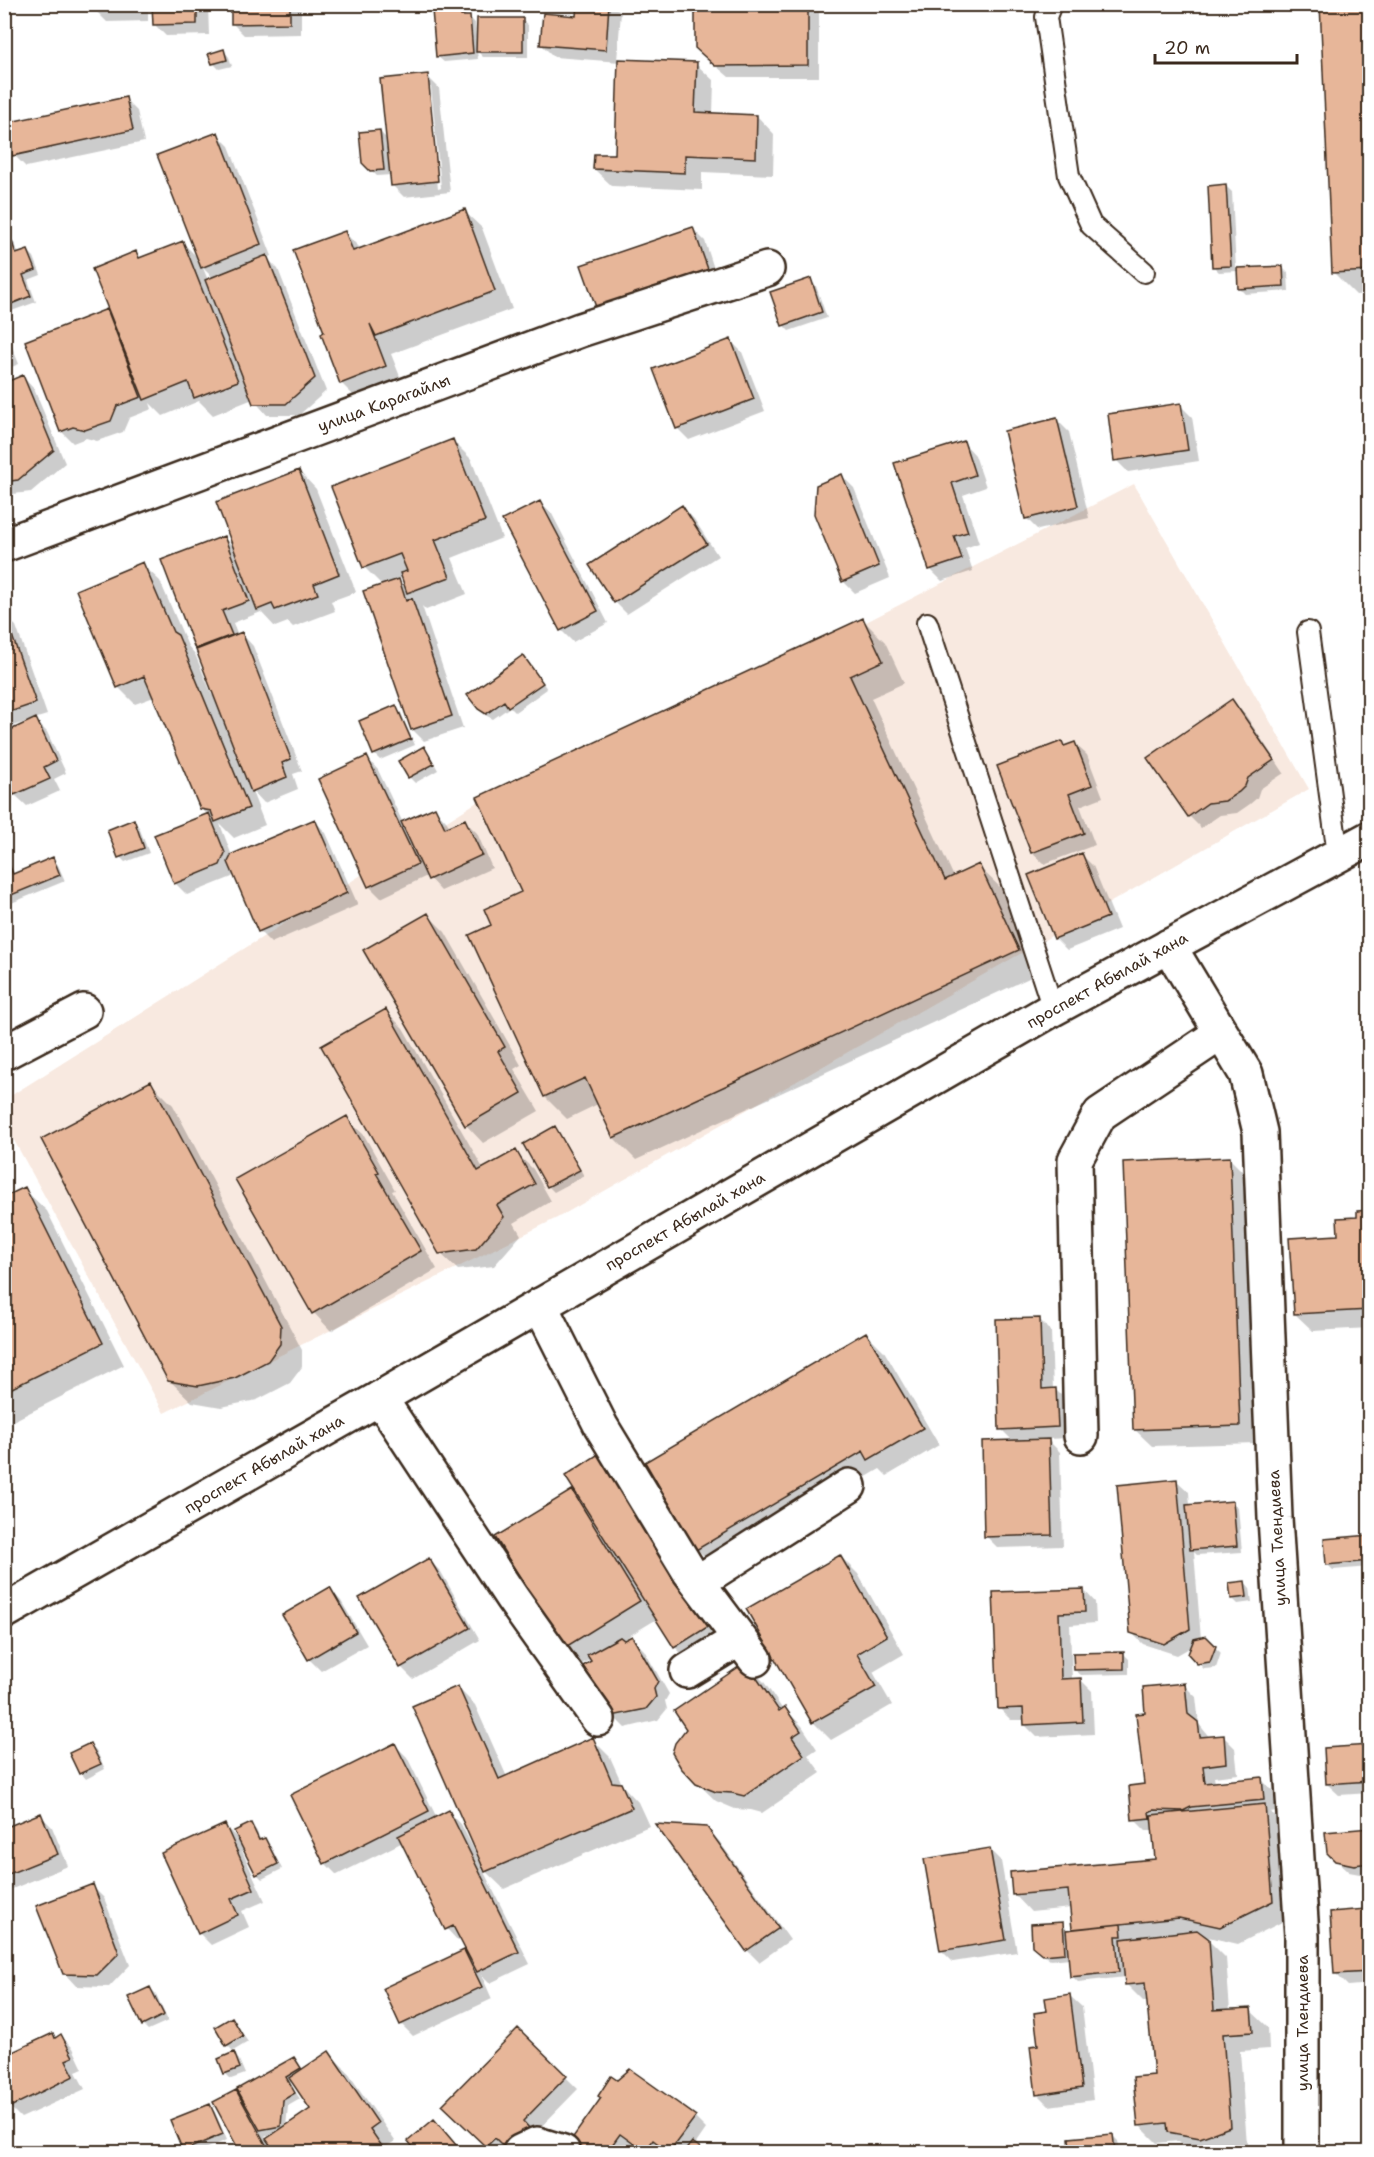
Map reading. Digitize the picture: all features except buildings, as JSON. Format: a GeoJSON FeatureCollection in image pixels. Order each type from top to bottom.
{"type":"FeatureCollection","features":[{"type":"Feature","properties":{"kind":"street","name":"улица Карагайлы"},"geometry":{"type":"LineString","coordinates":[[4,545],[580,330],[767,269]]}},
{"type":"Feature","properties":{"kind":"street","name":"проспект Абылай хана"},"geometry":{"type":"LineString","coordinates":[[4,1612],[380,1398],[1053,1009],[1370,838]]}},
{"type":"Feature","properties":{"kind":"street","name":"улица Тлендиева"},"geometry":{"type":"LineString","coordinates":[[1169,946],[1246,1074],[1260,1132],[1275,1518],[1302,1936],[1302,2152]]}},
{"type":"Feature","properties":{"kind":"street"},"geometry":{"type":"LineString","coordinates":[[4,1053],[84,1011]]}},
{"type":"Feature","properties":{"kind":"street"},"geometry":{"type":"LineString","coordinates":[[1081,1436],[1075,1160],[1100,1114],[1221,1033]]}},
{"type":"Feature","properties":{"kind":"street"},"geometry":{"type":"LineString","coordinates":[[540,1305],[601,1426],[698,1582],[747,1649],[687,1671]]}},
{"type":"Feature","properties":{"kind":"street"},"geometry":{"type":"LineString","coordinates":[[380,1398],[512,1598],[598,1719]]}},
{"type":"Feature","properties":{"kind":"street"},"geometry":{"type":"LineString","coordinates":[[698,1582],[849,1486]]}},
{"type":"Feature","properties":{"kind":"street"},"geometry":{"type":"LineString","coordinates":[[520,2152],[537,2144],[563,2152]]}},
{"type":"Feature","properties":{"kind":"lane"},"geometry":{"type":"LineString","coordinates":[[1051,4],[1046,17],[1069,176],[1091,225],[1144,272]]}},
{"type":"Feature","properties":{"kind":"lane"},"geometry":{"type":"LineString","coordinates":[[927,623],[1053,1009]]}},
{"type":"Feature","properties":{"kind":"lane"},"geometry":{"type":"LineString","coordinates":[[1308,632],[1338,855]]}},
{"type":"Feature","properties":{"kind":"shaded area"},"geometry":{"type":"Polygon","coordinates":[[[1134,484],[1309,789],[557,1218],[164,1413],[5,1124],[4,1100],[485,797],[839,636],[1134,484]]]}}]}
